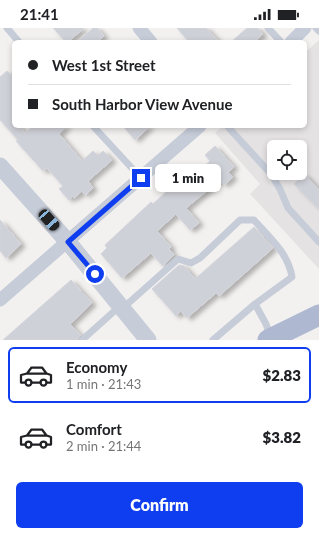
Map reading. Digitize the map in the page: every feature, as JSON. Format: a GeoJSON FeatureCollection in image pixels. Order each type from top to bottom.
{"type":"FeatureCollection","features":[{"type":"Feature","properties":{"kind":"main road"},"geometry":{"type":"LineString","coordinates":[[270,339],[319,315]]}},
{"type":"Feature","properties":{"kind":"street"},"geometry":{"type":"LineString","coordinates":[[139,28],[149,40]]}},
{"type":"Feature","properties":{"kind":"street"},"geometry":{"type":"LineString","coordinates":[[293,40],[305,28]]}},
{"type":"Feature","properties":{"kind":"street"},"geometry":{"type":"LineString","coordinates":[[0,300],[198,128]]}},
{"type":"Feature","properties":{"kind":"street"},"geometry":{"type":"LineString","coordinates":[[0,166],[68,242],[148,340]]}},
{"type":"Feature","properties":{"kind":"lane"},"geometry":{"type":"LineString","coordinates":[[7,28],[17,40]]}},
{"type":"Feature","properties":{"kind":"lane"},"geometry":{"type":"LineString","coordinates":[[268,28],[279,40]]}},
{"type":"Feature","properties":{"kind":"lane"},"geometry":{"type":"LineString","coordinates":[[316,28],[319,31]]}},
{"type":"Feature","properties":{"kind":"lane"},"geometry":{"type":"LineString","coordinates":[[95,128],[141,178]]}},
{"type":"Feature","properties":{"kind":"lane"},"geometry":{"type":"LineString","coordinates":[[229,128],[271,174],[280,189],[288,208],[319,242]]}},
{"type":"Feature","properties":{"kind":"lane"},"geometry":{"type":"LineString","coordinates":[[82,340],[178,259],[192,262],[200,258],[240,220],[254,220],[283,252],[290,266],[292,277],[254,304],[213,340]]}},
{"type":"Feature","properties":{"kind":"lane"},"geometry":{"type":"LineString","coordinates":[[254,304],[266,324],[270,339]]}},
{"type":"Feature","properties":{"kind":"shaded area"},"geometry":{"type":"Polygon","coordinates":[[[319,40],[319,269],[250,194],[260,184],[215,133],[221,128],[307,128],[307,51],[319,40]]]}},
{"type":"Feature","properties":{"kind":"building"},"geometry":{"type":"Polygon","coordinates":[[[53,28],[84,28],[70,40],[64,40],[53,28]]]}},
{"type":"Feature","properties":{"kind":"building"},"geometry":{"type":"Polygon","coordinates":[[[93,28],[97,28],[104,36],[99,40],[79,40],[93,28]]]}},
{"type":"Feature","properties":{"kind":"building"},"geometry":{"type":"Polygon","coordinates":[[[177,28],[206,28],[217,40],[187,40],[177,28]]]}},
{"type":"Feature","properties":{"kind":"building"},"geometry":{"type":"Polygon","coordinates":[[[247,28],[257,28],[263,34],[256,40],[233,40],[247,28]]]}},
{"type":"Feature","properties":{"kind":"building"},"geometry":{"type":"Polygon","coordinates":[[[7,71],[12,77],[12,128],[21,128],[25,133],[31,128],[65,128],[59,134],[82,161],[93,151],[98,156],[103,151],[112,160],[88,181],[93,188],[85,195],[82,191],[74,198],[73,196],[69,200],[59,189],[63,186],[47,168],[43,171],[16,141],[18,140],[0,120],[0,77],[7,71]]]}},
{"type":"Feature","properties":{"kind":"building"},"geometry":{"type":"Polygon","coordinates":[[[125,128],[148,128],[135,140],[125,128]]]}},
{"type":"Feature","properties":{"kind":"building"},"geometry":{"type":"Polygon","coordinates":[[[215,146],[234,167],[228,172],[233,177],[224,185],[220,180],[186,208],[199,223],[190,230],[176,214],[157,231],[171,247],[169,249],[174,255],[163,266],[151,253],[122,278],[101,254],[107,248],[105,245],[151,202],[153,204],[180,179],[184,184],[210,161],[205,155],[215,146]]]}},
{"type":"Feature","properties":{"kind":"building"},"geometry":{"type":"Polygon","coordinates":[[[307,177],[319,190],[319,209],[294,184],[298,180],[307,180],[307,177]]]}},
{"type":"Feature","properties":{"kind":"building"},"geometry":{"type":"Polygon","coordinates":[[[0,220],[21,244],[6,258],[0,251],[0,220]]]}},
{"type":"Feature","properties":{"kind":"building"},"geometry":{"type":"Polygon","coordinates":[[[254,227],[273,248],[219,296],[216,293],[187,318],[181,311],[176,316],[152,289],[179,265],[184,266],[195,279],[254,227]]]}},
{"type":"Feature","properties":{"kind":"building"},"geometry":{"type":"Polygon","coordinates":[[[71,280],[92,303],[70,324],[80,335],[77,340],[3,340],[71,280]]]}},
{"type":"Feature","properties":{"kind":"route"},"geometry":{"type":"LineString","coordinates":[[95,274],[68,242],[141,178]]}}]}
